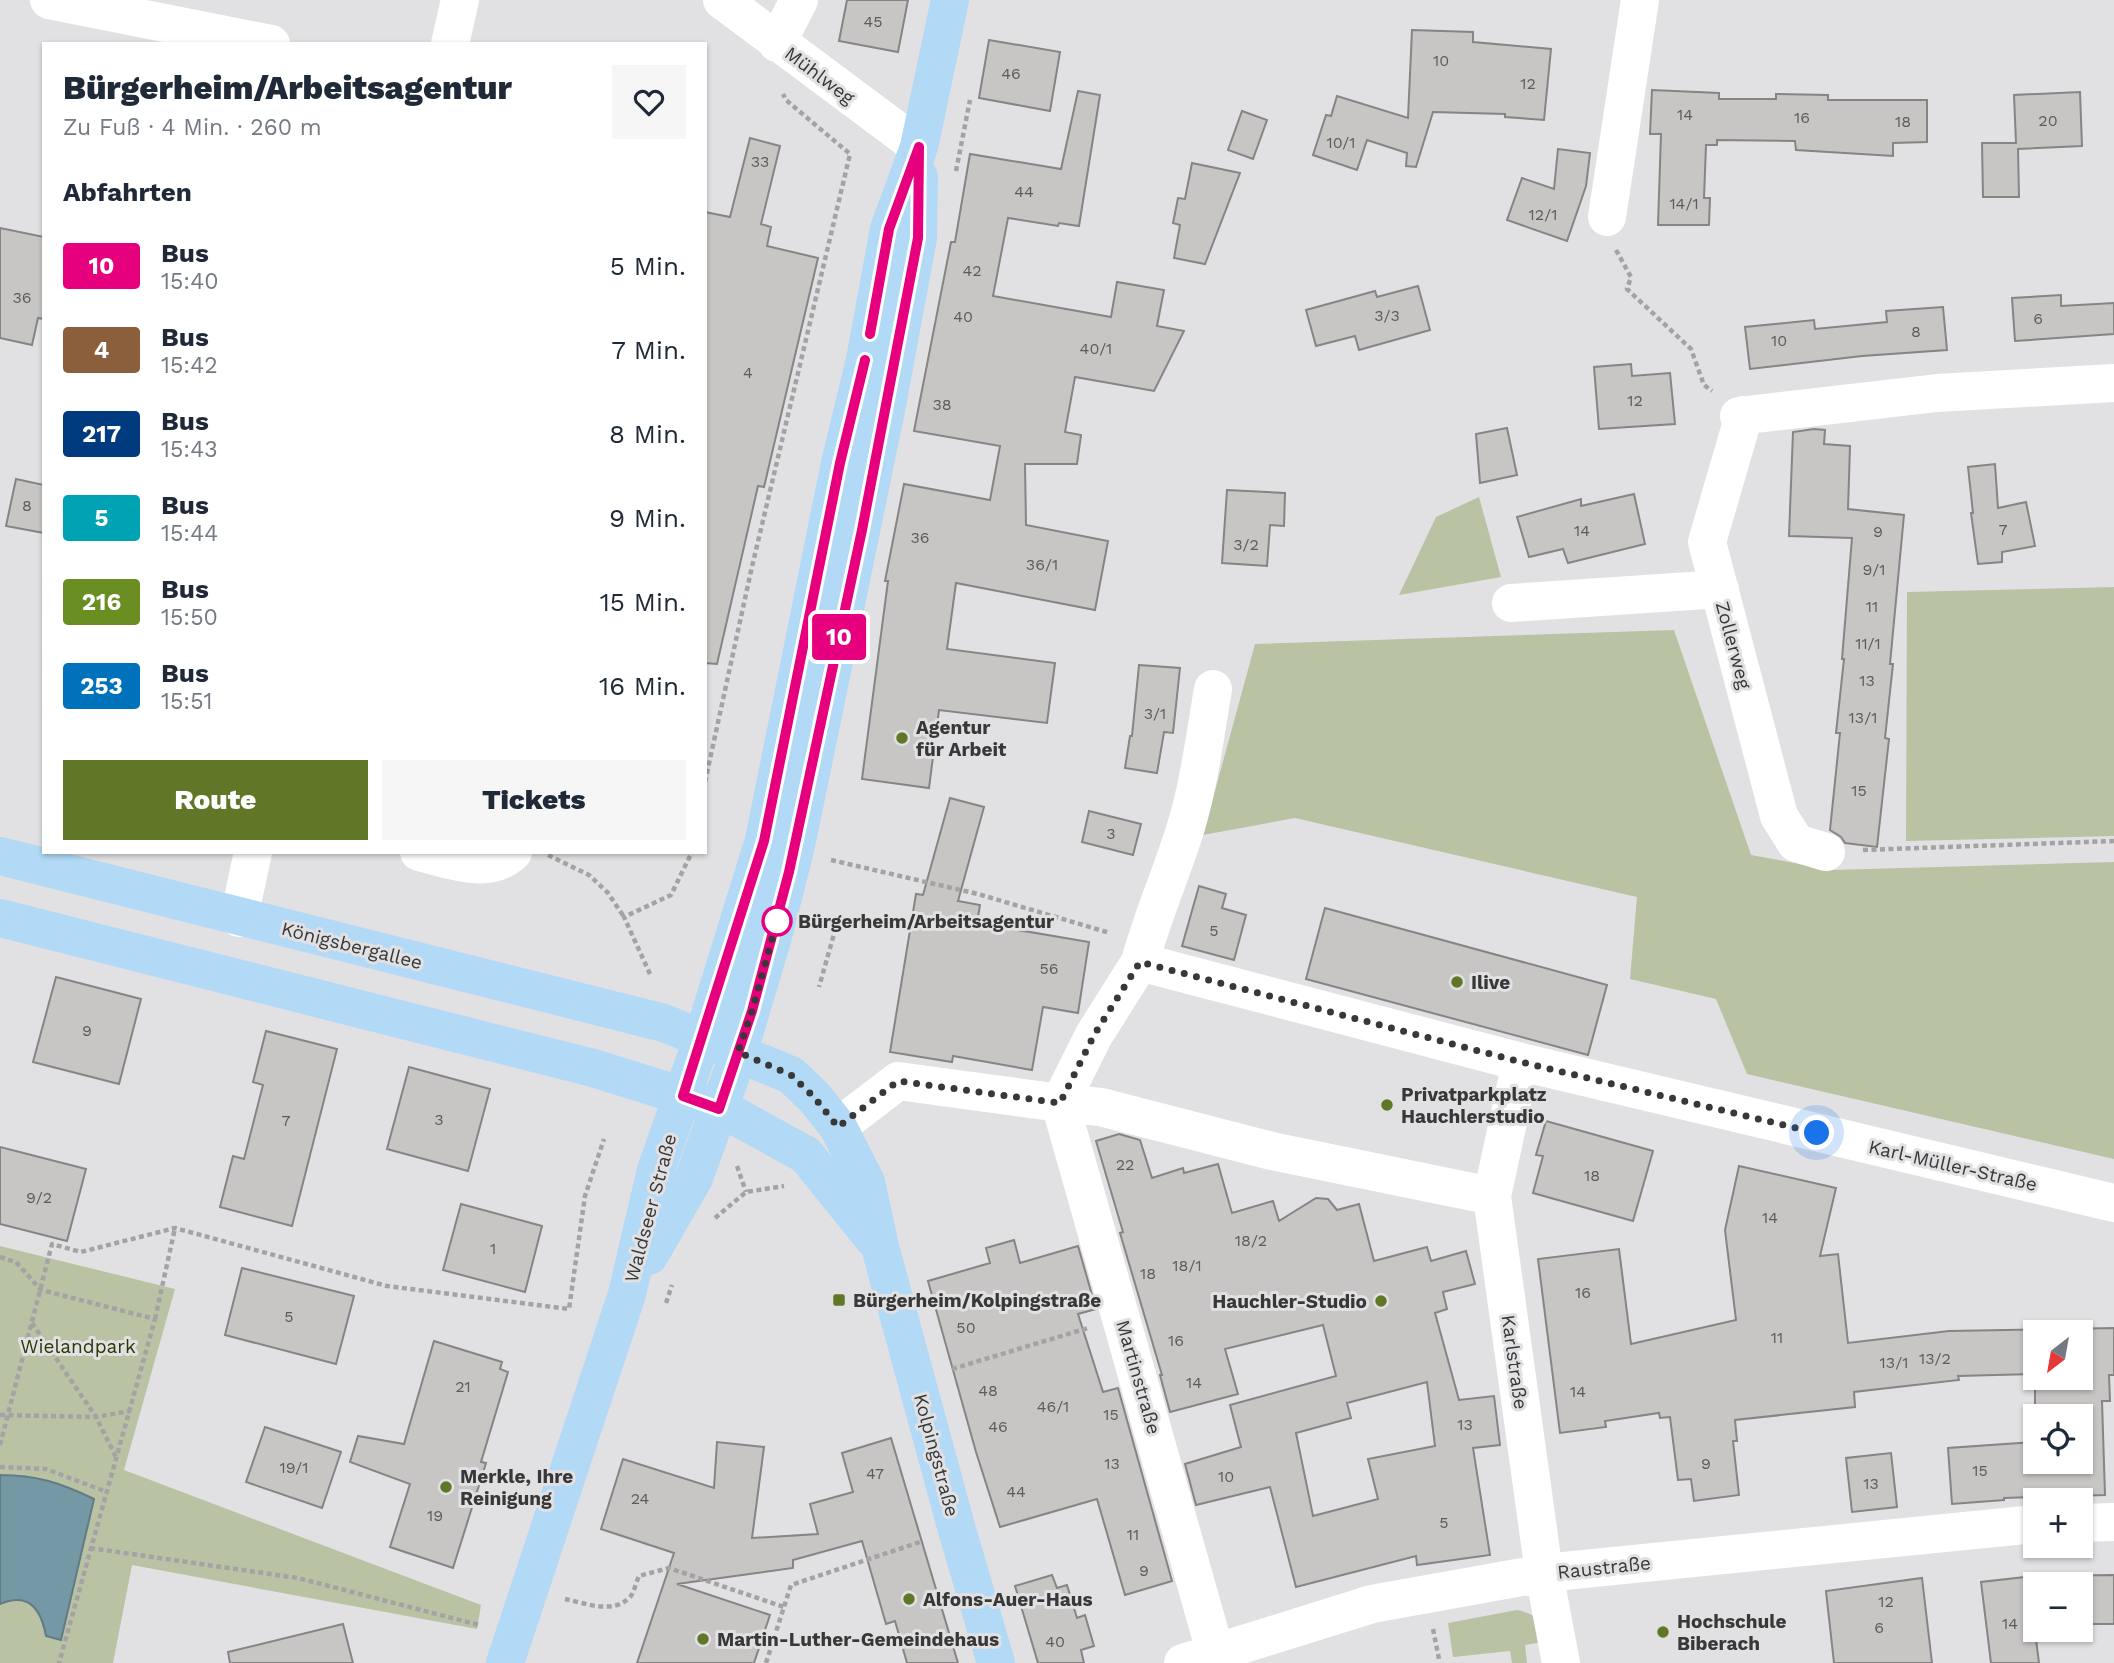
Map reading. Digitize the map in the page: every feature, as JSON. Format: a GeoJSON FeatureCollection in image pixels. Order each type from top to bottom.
{"type":"FeatureCollection","features":[{"type":"Feature","properties":{"kind":"main road","name":"Waldseer Straße"},"geometry":{"type":"LineString","coordinates":[[509,1649],[627,1294],[656,1170],[703,1037],[764,841],[840,463],[865,360],[889,229],[919,147],[950,0]]}},
{"type":"Feature","properties":{"kind":"main road","name":"Waldseer Straße"},"geometry":{"type":"LineString","coordinates":[[627,1294],[694,1178],[738,1052],[772,940],[794,850],[884,423],[918,238],[919,147]]}},
{"type":"Feature","properties":{"kind":"main road","name":"Königsbergallee"},"geometry":{"type":"LineString","coordinates":[[0,856],[239,918],[566,997],[664,1023],[703,1037]]}},
{"type":"Feature","properties":{"kind":"main road"},"geometry":{"type":"LineString","coordinates":[[0,918],[593,1068],[683,1096]]}},
{"type":"Feature","properties":{"kind":"main road","name":"Kolpingstraße"},"geometry":{"type":"LineString","coordinates":[[703,1037],[791,1075],[814,1097],[838,1127],[866,1182],[880,1247],[996,1663]]}},
{"type":"Feature","properties":{"kind":"main road","name":"Kolpingstraße"},"geometry":{"type":"LineString","coordinates":[[683,1096],[737,1116],[806,1155],[880,1247]]}},
{"type":"Feature","properties":{"kind":"street"},"geometry":{"type":"LineString","coordinates":[[49,0],[261,42]]}},
{"type":"Feature","properties":{"kind":"street"},"geometry":{"type":"LineString","coordinates":[[450,42],[460,0]]}},
{"type":"Feature","properties":{"kind":"street","name":"Mühlweg"},"geometry":{"type":"LineString","coordinates":[[722,0],[919,147]]}},
{"type":"Feature","properties":{"kind":"street"},"geometry":{"type":"LineString","coordinates":[[777,43],[799,0]]}},
{"type":"Feature","properties":{"kind":"street"},"geometry":{"type":"LineString","coordinates":[[1609,211],[1640,0]]}},
{"type":"Feature","properties":{"kind":"street"},"geometry":{"type":"LineString","coordinates":[[1741,415],[1937,393],[2114,383]]}},
{"type":"Feature","properties":{"kind":"street","name":"Zollerweg"},"geometry":{"type":"LineString","coordinates":[[1741,415],[1707,542],[1779,816],[1796,843],[1826,852]]}},
{"type":"Feature","properties":{"kind":"street"},"geometry":{"type":"LineString","coordinates":[[1511,603],[1720,589]]}},
{"type":"Feature","properties":{"kind":"street"},"geometry":{"type":"LineString","coordinates":[[1060,1103],[1094,1035],[1140,962],[1152,918],[1185,830],[1198,777],[1213,689]]}},
{"type":"Feature","properties":{"kind":"street"},"geometry":{"type":"LineString","coordinates":[[239,918],[253,854]]}},
{"type":"Feature","properties":{"kind":"street"},"geometry":{"type":"LineString","coordinates":[[428,854],[482,866],[511,854]]}},
{"type":"Feature","properties":{"kind":"street","name":"Karl-Müller-Straße"},"geometry":{"type":"LineString","coordinates":[[1140,962],[1521,1062],[2114,1203]]}},
{"type":"Feature","properties":{"kind":"street","name":"Karlstraße"},"geometry":{"type":"LineString","coordinates":[[1521,1062],[1492,1196],[1544,1573],[1561,1663]]}},
{"type":"Feature","properties":{"kind":"street"},"geometry":{"type":"LineString","coordinates":[[838,1127],[898,1081],[1101,1107],[1272,1151],[1492,1196]]}},
{"type":"Feature","properties":{"kind":"street","name":"Martinstraße"},"geometry":{"type":"LineString","coordinates":[[1060,1103],[1122,1317],[1199,1657]]}},
{"type":"Feature","properties":{"kind":"street"},"geometry":{"type":"LineString","coordinates":[[2093,1523],[2114,1522]]}},
{"type":"Feature","properties":{"kind":"street","name":"Raustraße"},"geometry":{"type":"LineString","coordinates":[[1199,1657],[1372,1604],[1544,1573],[2023,1525]]}},
{"type":"Feature","properties":{"kind":"path"},"geometry":{"type":"LineString","coordinates":[[707,773],[751,571],[850,154],[786,100],[767,60],[777,43]]}},
{"type":"Feature","properties":{"kind":"path"},"geometry":{"type":"LineString","coordinates":[[1609,211],[1620,235],[1613,245],[1631,277],[1627,289],[1691,349],[1704,385],[1741,415]]}},
{"type":"Feature","properties":{"kind":"path"},"geometry":{"type":"LineString","coordinates":[[1826,852],[2114,841]]}},
{"type":"Feature","properties":{"kind":"path"},"geometry":{"type":"LineString","coordinates":[[547,854],[589,875],[608,893],[624,917],[650,974]]}},
{"type":"Feature","properties":{"kind":"path"},"geometry":{"type":"LineString","coordinates":[[624,917],[671,895],[691,854]]}},
{"type":"Feature","properties":{"kind":"path"},"geometry":{"type":"LineString","coordinates":[[821,858],[978,894],[1118,935],[1140,962]]}},
{"type":"Feature","properties":{"kind":"path"},"geometry":{"type":"LineString","coordinates":[[807,909],[836,927],[819,987]]}},
{"type":"Feature","properties":{"kind":"path"},"geometry":{"type":"LineString","coordinates":[[0,1445],[52,1244],[81,1252],[175,1228],[387,1286],[569,1309],[585,1196],[604,1139]]}},
{"type":"Feature","properties":{"kind":"path"},"geometry":{"type":"LineString","coordinates":[[737,1164],[746,1192]]}},
{"type":"Feature","properties":{"kind":"path"},"geometry":{"type":"LineString","coordinates":[[722,1214],[746,1192],[787,1185]]}},
{"type":"Feature","properties":{"kind":"path"},"geometry":{"type":"LineString","coordinates":[[59,1663],[90,1548],[118,1460],[155,1319],[175,1228]]}},
{"type":"Feature","properties":{"kind":"path"},"geometry":{"type":"LineString","coordinates":[[0,1257],[16,1262],[41,1290],[155,1319]]}},
{"type":"Feature","properties":{"kind":"path"},"geometry":{"type":"LineString","coordinates":[[918,1380],[1122,1317]]}},
{"type":"Feature","properties":{"kind":"path"},"geometry":{"type":"LineString","coordinates":[[32,1322],[96,1417],[118,1460]]}},
{"type":"Feature","properties":{"kind":"path"},"geometry":{"type":"LineString","coordinates":[[0,1415],[96,1417],[130,1411]]}},
{"type":"Feature","properties":{"kind":"path"},"geometry":{"type":"LineString","coordinates":[[0,1467],[46,1469],[107,1492]]}},
{"type":"Feature","properties":{"kind":"path"},"geometry":{"type":"LineString","coordinates":[[766,1663],[791,1585],[957,1530]]}},
{"type":"Feature","properties":{"kind":"path"},"geometry":{"type":"LineString","coordinates":[[90,1548],[298,1578],[509,1649]]}},
{"type":"Feature","properties":{"kind":"path"},"geometry":{"type":"LineString","coordinates":[[587,1604],[614,1606],[631,1597],[639,1576],[669,1568],[784,1607]]}},
{"type":"Feature","properties":{"kind":"path"},"geometry":{"type":"LineString","coordinates":[[1433,1628],[1439,1659]]}},
{"type":"Feature","properties":{"kind":"green space"},"geometry":{"type":"Polygon","coordinates":[[[1479,497],[1501,577],[1399,595],[1436,517],[1479,497]]]}},
{"type":"Feature","properties":{"kind":"green space"},"geometry":{"type":"Polygon","coordinates":[[[2114,587],[2114,836],[1906,841],[1907,592],[2114,587]]]}},
{"type":"Feature","properties":{"kind":"green space"},"geometry":{"type":"Polygon","coordinates":[[[1674,630],[1751,855],[1832,870],[2114,862],[2114,1159],[1747,1074],[1716,999],[1630,979],[1637,897],[1295,818],[1203,835],[1255,644],[1674,630]]]}},
{"type":"Feature","properties":{"kind":"green space","name":"Wielandpark"},"geometry":{"type":"Polygon","coordinates":[[[0,1246],[175,1289],[124,1470],[481,1605],[477,1629],[132,1565],[113,1663],[0,1663],[0,1246]]]}},
{"type":"Feature","properties":{"kind":"green space"},"geometry":{"type":"Polygon","coordinates":[[[1517,1610],[1538,1620],[1548,1641],[1525,1645],[1527,1663],[1512,1663],[1510,1651],[1453,1657],[1448,1623],[1517,1610]]]}},
{"type":"Feature","properties":{"kind":"water"},"geometry":{"type":"Polygon","coordinates":[[[0,1475],[26,1476],[48,1481],[94,1499],[61,1640],[46,1636],[41,1618],[32,1605],[19,1600],[0,1604],[0,1475]]]}},
{"type":"Feature","properties":{"kind":"building"},"geometry":{"type":"Polygon","coordinates":[[[847,0],[908,0],[898,52],[839,41],[847,0]]]}},
{"type":"Feature","properties":{"kind":"building"},"geometry":{"type":"Polygon","coordinates":[[[1412,30],[1473,32],[1473,42],[1551,49],[1544,120],[1505,117],[1505,114],[1433,112],[1416,167],[1406,166],[1407,153],[1367,140],[1357,170],[1313,155],[1326,115],[1331,116],[1337,96],[1408,118],[1412,30]]]}},
{"type":"Feature","properties":{"kind":"building"},"geometry":{"type":"Polygon","coordinates":[[[989,40],[1060,52],[1050,111],[979,98],[989,40]]]}},
{"type":"Feature","properties":{"kind":"building"},"geometry":{"type":"Polygon","coordinates":[[[1652,90],[1719,93],[1719,99],[1776,99],[1776,94],[1828,95],[1828,100],[1927,100],[1927,142],[1893,143],[1893,156],[1796,150],[1795,141],[1717,140],[1717,145],[1706,145],[1704,198],[1710,198],[1709,225],[1658,225],[1661,134],[1650,134],[1652,90]]]}},
{"type":"Feature","properties":{"kind":"building"},"geometry":{"type":"Polygon","coordinates":[[[1078,91],[1100,95],[1079,226],[1059,223],[1058,226],[1008,218],[993,296],[1111,317],[1117,282],[1164,290],[1157,326],[1184,331],[1154,391],[1075,377],[1065,432],[1081,435],[1077,464],[1025,464],[1026,525],[1108,541],[1095,610],[956,583],[947,649],[1055,663],[1047,723],[939,710],[929,788],[862,779],[888,581],[885,581],[904,484],[990,500],[1000,446],[914,431],[951,242],[955,242],[970,154],[1061,169],[1078,91]]]}},
{"type":"Feature","properties":{"kind":"building"},"geometry":{"type":"Polygon","coordinates":[[[2080,92],[2082,146],[2018,149],[2019,197],[1983,197],[1982,143],[2016,143],[2014,95],[2080,92]]]}},
{"type":"Feature","properties":{"kind":"building"},"geometry":{"type":"Polygon","coordinates":[[[1242,111],[1267,120],[1253,159],[1228,150],[1242,111]]]}},
{"type":"Feature","properties":{"kind":"building"},"geometry":{"type":"Polygon","coordinates":[[[750,138],[780,146],[761,224],[771,227],[767,246],[818,258],[764,487],[758,486],[717,664],[707,663],[707,212],[730,217],[750,138]]]}},
{"type":"Feature","properties":{"kind":"building"},"geometry":{"type":"Polygon","coordinates":[[[1558,149],[1590,153],[1586,186],[1567,241],[1507,220],[1522,178],[1554,189],[1558,149]]]}},
{"type":"Feature","properties":{"kind":"building"},"geometry":{"type":"Polygon","coordinates":[[[1192,163],[1240,173],[1205,264],[1174,258],[1180,225],[1173,223],[1178,198],[1185,199],[1192,163]]]}},
{"type":"Feature","properties":{"kind":"building"},"geometry":{"type":"Polygon","coordinates":[[[0,228],[42,237],[42,319],[38,318],[32,345],[0,338],[0,228]]]}},
{"type":"Feature","properties":{"kind":"building"},"geometry":{"type":"Polygon","coordinates":[[[1418,286],[1430,330],[1359,350],[1355,336],[1316,346],[1306,310],[1375,291],[1377,297],[1418,286]]]}},
{"type":"Feature","properties":{"kind":"building"},"geometry":{"type":"Polygon","coordinates":[[[2061,295],[2061,306],[2114,303],[2114,334],[2015,341],[2012,298],[2061,295]]]}},
{"type":"Feature","properties":{"kind":"building"},"geometry":{"type":"Polygon","coordinates":[[[1943,307],[1947,350],[1862,356],[1750,369],[1745,327],[1814,320],[1815,329],[1887,322],[1886,311],[1943,307]]]}},
{"type":"Feature","properties":{"kind":"building"},"geometry":{"type":"Polygon","coordinates":[[[1631,364],[1632,376],[1670,373],[1675,424],[1599,429],[1594,367],[1631,364]]]}},
{"type":"Feature","properties":{"kind":"building"},"geometry":{"type":"Polygon","coordinates":[[[1507,428],[1517,475],[1480,483],[1476,434],[1507,428]]]}},
{"type":"Feature","properties":{"kind":"building"},"geometry":{"type":"Polygon","coordinates":[[[1825,430],[1824,444],[1850,446],[1848,509],[1904,515],[1885,738],[1889,739],[1877,847],[1845,843],[1830,830],[1840,733],[1836,733],[1852,538],[1789,536],[1793,432],[1825,430]]]}},
{"type":"Feature","properties":{"kind":"building"},"geometry":{"type":"Polygon","coordinates":[[[1995,464],[1998,508],[2026,502],[2035,546],[2002,552],[2002,562],[1978,564],[1968,467],[1995,464]]]}},
{"type":"Feature","properties":{"kind":"building"},"geometry":{"type":"Polygon","coordinates":[[[16,479],[42,485],[42,533],[6,526],[16,479]]]}},
{"type":"Feature","properties":{"kind":"building"},"geometry":{"type":"Polygon","coordinates":[[[1227,490],[1285,493],[1284,526],[1270,525],[1267,566],[1222,563],[1227,490]]]}},
{"type":"Feature","properties":{"kind":"building"},"geometry":{"type":"Polygon","coordinates":[[[1634,494],[1645,544],[1568,563],[1563,549],[1529,557],[1517,517],[1581,499],[1581,506],[1634,494]]]}},
{"type":"Feature","properties":{"kind":"building"},"geometry":{"type":"Polygon","coordinates":[[[1139,665],[1180,668],[1173,733],[1164,732],[1157,773],[1125,768],[1132,736],[1139,665]]]}},
{"type":"Feature","properties":{"kind":"building"},"geometry":{"type":"Polygon","coordinates":[[[950,798],[984,807],[958,901],[980,905],[977,923],[1089,942],[1078,1013],[1043,1007],[1032,1070],[953,1056],[952,1062],[890,1052],[916,894],[923,895],[950,798]]]}},
{"type":"Feature","properties":{"kind":"building"},"geometry":{"type":"Polygon","coordinates":[[[1089,811],[1141,824],[1133,855],[1082,842],[1089,811]]]}},
{"type":"Feature","properties":{"kind":"building"},"geometry":{"type":"Polygon","coordinates":[[[1199,886],[1226,894],[1222,908],[1246,915],[1234,960],[1182,946],[1199,886]]]}},
{"type":"Feature","properties":{"kind":"building","name":"Ilive"},"geometry":{"type":"Polygon","coordinates":[[[1325,908],[1607,985],[1588,1055],[1306,979],[1325,908]]]}},
{"type":"Feature","properties":{"kind":"building"},"geometry":{"type":"Polygon","coordinates":[[[56,977],[141,999],[119,1084],[33,1062],[56,977]]]}},
{"type":"Feature","properties":{"kind":"building"},"geometry":{"type":"Polygon","coordinates":[[[266,1031],[337,1049],[292,1226],[220,1207],[233,1156],[244,1159],[263,1085],[253,1082],[266,1031]]]}},
{"type":"Feature","properties":{"kind":"building"},"geometry":{"type":"Polygon","coordinates":[[[409,1067],[490,1089],[468,1171],[387,1149],[409,1067]]]}},
{"type":"Feature","properties":{"kind":"building"},"geometry":{"type":"Polygon","coordinates":[[[1546,1121],[1653,1151],[1633,1221],[1533,1193],[1543,1156],[1536,1155],[1546,1121]]]}},
{"type":"Feature","properties":{"kind":"building"},"geometry":{"type":"Polygon","coordinates":[[[1119,1134],[1140,1140],[1152,1178],[1183,1168],[1184,1173],[1218,1164],[1232,1213],[1273,1201],[1279,1221],[1316,1198],[1328,1199],[1337,1210],[1359,1204],[1374,1261],[1427,1247],[1431,1261],[1466,1251],[1475,1284],[1443,1292],[1447,1309],[1435,1313],[1459,1400],[1494,1396],[1500,1445],[1473,1448],[1490,1555],[1417,1565],[1416,1556],[1296,1587],[1270,1487],[1196,1505],[1185,1464],[1241,1447],[1230,1405],[1336,1376],[1323,1325],[1225,1349],[1238,1394],[1170,1412],[1096,1141],[1119,1134]],[[1427,1382],[1347,1403],[1351,1418],[1296,1433],[1313,1516],[1378,1499],[1368,1459],[1435,1446],[1427,1382]]]}},
{"type":"Feature","properties":{"kind":"building"},"geometry":{"type":"Polygon","coordinates":[[[0,1147],[86,1169],[67,1241],[0,1224],[0,1147]]]}},
{"type":"Feature","properties":{"kind":"building"},"geometry":{"type":"Polygon","coordinates":[[[1739,1166],[1836,1188],[1820,1256],[1838,1254],[1848,1343],[1949,1331],[2023,1330],[2023,1374],[1958,1376],[1959,1380],[1854,1392],[1855,1407],[1735,1420],[1737,1441],[1733,1441],[1739,1495],[1694,1501],[1691,1479],[1678,1480],[1670,1417],[1660,1418],[1659,1413],[1605,1421],[1606,1427],[1560,1433],[1538,1259],[1619,1249],[1631,1344],[1736,1320],[1725,1230],[1739,1166]]]}},
{"type":"Feature","properties":{"kind":"building"},"geometry":{"type":"Polygon","coordinates":[[[461,1204],[542,1226],[525,1292],[443,1270],[461,1204]]]}},
{"type":"Feature","properties":{"kind":"building"},"geometry":{"type":"Polygon","coordinates":[[[1014,1240],[1020,1263],[1078,1246],[1096,1309],[1078,1314],[1103,1392],[1118,1388],[1172,1581],[1125,1595],[1097,1499],[1000,1527],[928,1281],[990,1263],[986,1248],[1014,1240]]]}},
{"type":"Feature","properties":{"kind":"building"},"geometry":{"type":"Polygon","coordinates":[[[242,1268],[354,1296],[336,1364],[225,1335],[242,1268]]]}},
{"type":"Feature","properties":{"kind":"building"},"geometry":{"type":"Polygon","coordinates":[[[2093,1328],[2114,1328],[2114,1375],[2109,1375],[2110,1401],[2102,1401],[2105,1495],[2093,1495],[2093,1488],[2023,1488],[2023,1497],[1952,1504],[1948,1448],[2023,1443],[2023,1474],[2093,1474],[2093,1404],[2035,1404],[2035,1390],[2093,1390],[2093,1328]]]}},
{"type":"Feature","properties":{"kind":"building"},"geometry":{"type":"Polygon","coordinates":[[[434,1341],[502,1362],[500,1369],[508,1372],[481,1462],[486,1463],[453,1568],[390,1547],[410,1484],[350,1462],[358,1436],[404,1444],[434,1341]]]}},
{"type":"Feature","properties":{"kind":"building"},"geometry":{"type":"Polygon","coordinates":[[[265,1427],[341,1452],[322,1508],[246,1482],[265,1427]]]}},
{"type":"Feature","properties":{"kind":"building"},"geometry":{"type":"Polygon","coordinates":[[[891,1438],[958,1663],[907,1663],[895,1621],[886,1624],[862,1541],[793,1560],[793,1568],[677,1584],[770,1615],[754,1663],[637,1663],[674,1553],[601,1529],[623,1459],[714,1488],[717,1442],[764,1447],[752,1538],[818,1534],[810,1504],[853,1492],[842,1453],[891,1438]]]}},
{"type":"Feature","properties":{"kind":"building"},"geometry":{"type":"Polygon","coordinates":[[[1891,1453],[1897,1507],[1852,1512],[1846,1458],[1891,1453]]]}},
{"type":"Feature","properties":{"kind":"building"},"geometry":{"type":"Polygon","coordinates":[[[1052,1575],[1057,1588],[1067,1585],[1077,1618],[1085,1615],[1094,1646],[1081,1650],[1084,1663],[1038,1663],[1015,1586],[1052,1575]]]}},
{"type":"Feature","properties":{"kind":"building"},"geometry":{"type":"Polygon","coordinates":[[[2093,1575],[2114,1575],[2114,1624],[2093,1624],[2093,1575]]]}},
{"type":"Feature","properties":{"kind":"building"},"geometry":{"type":"Polygon","coordinates":[[[2023,1577],[2023,1642],[2036,1642],[2039,1663],[1991,1663],[1981,1582],[2023,1577]]]}},
{"type":"Feature","properties":{"kind":"building"},"geometry":{"type":"Polygon","coordinates":[[[1922,1578],[1932,1663],[1834,1663],[1826,1591],[1922,1578]]]}},
{"type":"Feature","properties":{"kind":"building"},"geometry":{"type":"Polygon","coordinates":[[[343,1624],[353,1663],[230,1663],[228,1652],[343,1624]]]}},
{"type":"Feature","properties":{"kind":"bus line","name":"10"},"geometry":{"type":"LineString","coordinates":[[865,360],[840,463],[764,841],[683,1096],[719,1109],[752,1011],[789,872],[862,530],[918,238],[919,147],[889,229],[870,334]]}},
{"type":"Feature","properties":{"kind":"place","name":"Agentur für Arbeit"},"geometry":{"type":"Point","coordinates":[902,738]}},
{"type":"Feature","properties":{"kind":"place","name":"Bürgerheim/Arbeitsagentur"},"geometry":{"type":"Point","coordinates":[777,921]}},
{"type":"Feature","properties":{"kind":"place","name":"Ilive"},"geometry":{"type":"Point","coordinates":[1457,982]}},
{"type":"Feature","properties":{"kind":"place","name":"Privatparkplatz Hauchlerstudio"},"geometry":{"type":"Point","coordinates":[1387,1105]}},
{"type":"Feature","properties":{"kind":"place","name":"Bürgerheim/Kolpingstraße"},"geometry":{"type":"Point","coordinates":[839,1300]}},
{"type":"Feature","properties":{"kind":"place","name":"Hauchler-Studio"},"geometry":{"type":"Point","coordinates":[1381,1301]}},
{"type":"Feature","properties":{"kind":"place","name":"Merkle, Ihre Reinigung"},"geometry":{"type":"Point","coordinates":[446,1487]}},
{"type":"Feature","properties":{"kind":"place","name":"Alfons-Auer-Haus"},"geometry":{"type":"Point","coordinates":[909,1599]}},
{"type":"Feature","properties":{"kind":"place","name":"Hochschule Biberach"},"geometry":{"type":"Point","coordinates":[1663,1632]}},
{"type":"Feature","properties":{"kind":"place","name":"Martin-Luther-Gemeindehaus"},"geometry":{"type":"Point","coordinates":[703,1639]}},
{"type":"Feature","properties":{"kind":"route"},"geometry":{"type":"LineString","coordinates":[[777,921],[778,918],[738,1052],[791,1075],[814,1097],[838,1127],[898,1081],[1060,1103],[1094,1035],[1140,962],[1521,1062],[1817,1133]]}}]}
